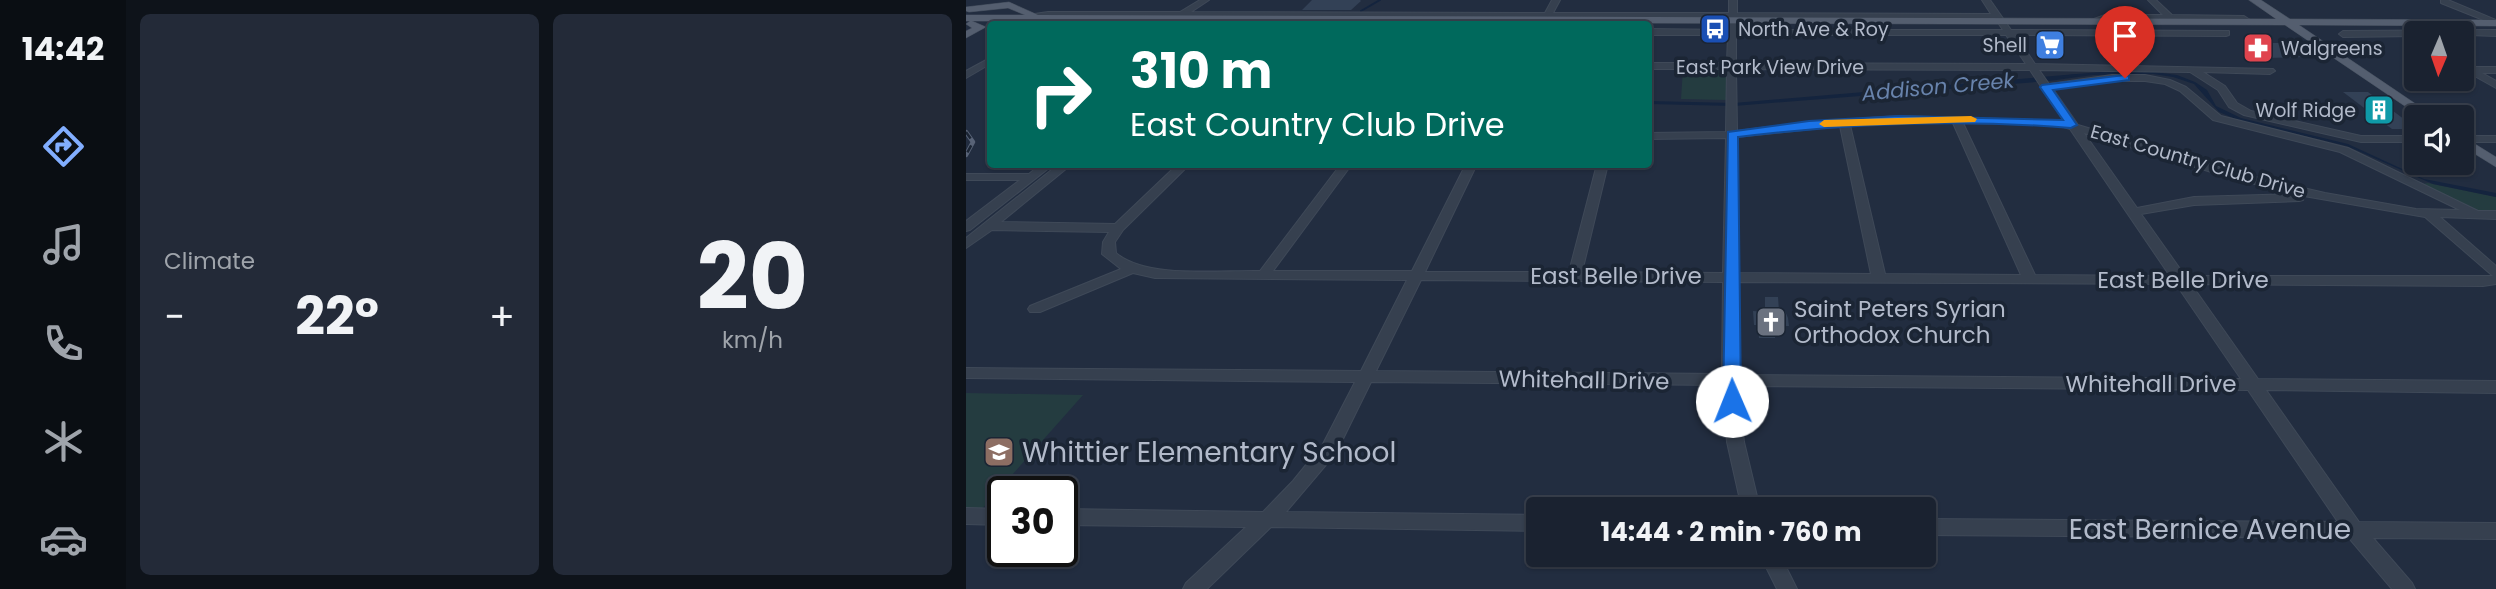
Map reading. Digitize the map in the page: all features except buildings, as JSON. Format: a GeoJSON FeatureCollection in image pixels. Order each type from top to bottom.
{"type":"FeatureCollection","features":[{"type":"Feature","properties":{"kind":"main road"},"geometry":{"type":"LineString","coordinates":[[2255,0],[2411,105]]}},
{"type":"Feature","properties":{"kind":"main road"},"geometry":{"type":"LineString","coordinates":[[2266,0],[2297,27]]}},
{"type":"Feature","properties":{"kind":"main road"},"geometry":{"type":"LineString","coordinates":[[968,17],[1009,5],[1032,21],[1664,20]]}},
{"type":"Feature","properties":{"kind":"main road"},"geometry":{"type":"LineString","coordinates":[[1416,16],[1444,19]]}},
{"type":"Feature","properties":{"kind":"main road"},"geometry":{"type":"LineString","coordinates":[[1629,16],[1732,24],[1843,27],[2176,22],[2223,31],[2297,27],[2496,31]]}},
{"type":"Feature","properties":{"kind":"main road"},"geometry":{"type":"LineString","coordinates":[[968,17],[1000,21]]}},
{"type":"Feature","properties":{"kind":"main road"},"geometry":{"type":"LineString","coordinates":[[966,36],[981,27],[968,17]]}},
{"type":"Feature","properties":{"kind":"main road"},"geometry":{"type":"LineString","coordinates":[[1019,21],[1053,18],[1173,21]]}},
{"type":"Feature","properties":{"kind":"main road"},"geometry":{"type":"LineString","coordinates":[[1032,21],[1053,18]]}},
{"type":"Feature","properties":{"kind":"main road"},"geometry":{"type":"LineString","coordinates":[[1652,26],[1884,18],[2002,24],[2247,20],[2297,27]]}},
{"type":"Feature","properties":{"kind":"main road"},"geometry":{"type":"LineString","coordinates":[[2398,28],[2477,21],[2496,23]]}},
{"type":"Feature","properties":{"kind":"main road"},"geometry":{"type":"LineString","coordinates":[[1843,27],[1877,31]]}},
{"type":"Feature","properties":{"kind":"main road"},"geometry":{"type":"LineString","coordinates":[[966,36],[987,32]]}},
{"type":"Feature","properties":{"kind":"main road"},"geometry":{"type":"LineString","coordinates":[[2474,147],[2496,163]]}},
{"type":"Feature","properties":{"kind":"street"},"geometry":{"type":"LineString","coordinates":[[1032,21],[1173,21],[1205,0]]}},
{"type":"Feature","properties":{"kind":"street"},"geometry":{"type":"LineString","coordinates":[[1544,20],[1556,0]]}},
{"type":"Feature","properties":{"kind":"street"},"geometry":{"type":"LineString","coordinates":[[1733,0],[1731,382],[1736,460],[1747,497]]}},
{"type":"Feature","properties":{"kind":"street"},"geometry":{"type":"LineString","coordinates":[[1986,0],[2354,530],[2405,589]]}},
{"type":"Feature","properties":{"kind":"street"},"geometry":{"type":"LineString","coordinates":[[2152,0],[2176,22],[2212,18],[2247,20]]}},
{"type":"Feature","properties":{"kind":"street"},"geometry":{"type":"LineString","coordinates":[[2444,1],[2477,21]]}},
{"type":"Feature","properties":{"kind":"street"},"geometry":{"type":"LineString","coordinates":[[1295,20],[1416,16],[1544,20],[1629,16],[1877,31],[2002,24],[2223,31]]}},
{"type":"Feature","properties":{"kind":"street"},"geometry":{"type":"LineString","coordinates":[[1652,32],[1732,24]]}},
{"type":"Feature","properties":{"kind":"street"},"geometry":{"type":"LineString","coordinates":[[2343,34],[2398,28],[2404,31]]}},
{"type":"Feature","properties":{"kind":"street"},"geometry":{"type":"LineString","coordinates":[[966,75],[987,63]]}},
{"type":"Feature","properties":{"kind":"street","name":"East Park View Drive"},"geometry":{"type":"LineString","coordinates":[[1652,66],[1732,66],[2040,79],[2192,70],[2270,71]]}},
{"type":"Feature","properties":{"kind":"street"},"geometry":{"type":"LineString","coordinates":[[2474,68],[2496,70]]}},
{"type":"Feature","properties":{"kind":"street"},"geometry":{"type":"LineString","coordinates":[[2192,70],[2222,88],[2232,105],[2248,113],[2361,138],[2404,139]]}},
{"type":"Feature","properties":{"kind":"street"},"geometry":{"type":"LineString","coordinates":[[2474,72],[2496,85]]}},
{"type":"Feature","properties":{"kind":"street"},"geometry":{"type":"LineString","coordinates":[[2040,79],[2145,78],[2167,82],[2183,89],[2217,118],[2344,150],[2478,214]]}},
{"type":"Feature","properties":{"kind":"street"},"geometry":{"type":"LineString","coordinates":[[1956,119],[2030,279]]}},
{"type":"Feature","properties":{"kind":"street","name":"East Country Club Drive"},"geometry":{"type":"LineString","coordinates":[[1652,136],[1732,134],[1843,122],[1956,119],[2071,125],[2207,168],[2325,197],[2429,214],[2496,215]]}},
{"type":"Feature","properties":{"kind":"street"},"geometry":{"type":"LineString","coordinates":[[1843,122],[1879,278]]}},
{"type":"Feature","properties":{"kind":"street"},"geometry":{"type":"LineString","coordinates":[[2474,139],[2496,139]]}},
{"type":"Feature","properties":{"kind":"street"},"geometry":{"type":"LineString","coordinates":[[966,227],[1044,168]]}},
{"type":"Feature","properties":{"kind":"street"},"geometry":{"type":"LineString","coordinates":[[966,244],[1062,168]]}},
{"type":"Feature","properties":{"kind":"street"},"geometry":{"type":"LineString","coordinates":[[1131,270],[1109,254],[1109,242],[1118,228],[1181,168]]}},
{"type":"Feature","properties":{"kind":"street"},"geometry":{"type":"LineString","coordinates":[[1264,275],[1344,168]]}},
{"type":"Feature","properties":{"kind":"street"},"geometry":{"type":"LineString","coordinates":[[1194,589],[1266,520],[1317,466],[1330,448],[1470,168]]}},
{"type":"Feature","properties":{"kind":"street"},"geometry":{"type":"LineString","coordinates":[[1575,275],[1602,168]]}},
{"type":"Feature","properties":{"kind":"street"},"geometry":{"type":"LineString","coordinates":[[966,177],[1032,177]]}},
{"type":"Feature","properties":{"kind":"street"},"geometry":{"type":"LineString","coordinates":[[2132,212],[2212,200],[2325,197]]}},
{"type":"Feature","properties":{"kind":"street"},"geometry":{"type":"LineString","coordinates":[[2429,214],[2496,274]]}},
{"type":"Feature","properties":{"kind":"street"},"geometry":{"type":"LineString","coordinates":[[989,226],[1118,228]]}},
{"type":"Feature","properties":{"kind":"street"},"geometry":{"type":"LineString","coordinates":[[1035,309],[1131,270]]}},
{"type":"Feature","properties":{"kind":"street","name":"East Belle Drive"},"geometry":{"type":"LineString","coordinates":[[1131,270],[1154,274],[1264,275],[2496,280]]}},
{"type":"Feature","properties":{"kind":"street","name":"Whitehall Drive"},"geometry":{"type":"LineString","coordinates":[[966,373],[2496,387]]}},
{"type":"Feature","properties":{"kind":"street"},"geometry":{"type":"LineString","coordinates":[[966,516],[987,517]]}},
{"type":"Feature","properties":{"kind":"street"},"geometry":{"type":"LineString","coordinates":[[1078,517],[1526,523]]}},
{"type":"Feature","properties":{"kind":"street","name":"East Bernice Avenue"},"geometry":{"type":"LineString","coordinates":[[1936,527],[2496,531]]}},
{"type":"Feature","properties":{"kind":"street"},"geometry":{"type":"LineString","coordinates":[[1776,567],[1787,589]]}},
{"type":"Feature","properties":{"kind":"green space"},"geometry":{"type":"Polygon","coordinates":[[[1683,69],[1728,71],[1727,100],[1681,99],[1683,69]]]}},
{"type":"Feature","properties":{"kind":"green space"},"geometry":{"type":"Polygon","coordinates":[[[2423,184],[2496,197],[2496,212],[2479,211],[2423,184]]]}},
{"type":"Feature","properties":{"kind":"green space","name":"Whittier Elementary School"},"geometry":{"type":"Polygon","coordinates":[[[966,393],[1083,395],[1011,476],[987,476],[987,503],[982,509],[966,509],[966,393]]]}},
{"type":"Feature","properties":{"kind":"water"},"geometry":{"type":"Polygon","coordinates":[[[2101,72],[2155,72],[2177,75],[2195,82],[2207,90],[2216,106],[2241,118],[2348,144],[2404,171],[2347,146],[2238,120],[2219,112],[2194,84],[2153,74],[2093,75],[2049,81],[1734,106],[1652,104],[1652,101],[1734,103],[2101,72]]]}},
{"type":"Feature","properties":{"kind":"water"},"geometry":{"type":"Polygon","coordinates":[[[2413,175],[2496,193],[2496,197],[2433,184],[2413,175]]]}},
{"type":"Feature","properties":{"kind":"waterway","name":"Addison Creek"},"geometry":{"type":"LineString","coordinates":[[1361,11],[1380,0]]}},
{"type":"Feature","properties":{"kind":"waterway","name":"Addison Creek"},"geometry":{"type":"LineString","coordinates":[[2061,77],[2077,75]]}},
{"type":"Feature","properties":{"kind":"railway"},"geometry":{"type":"LineString","coordinates":[[966,132],[973,142],[966,155]]}},
{"type":"Feature","properties":{"kind":"slow traffic"},"geometry":{"type":"LineString","coordinates":[[1824,124],[1899,119],[1971,119]]}},
{"type":"Feature","properties":{"kind":"place","name":"North Ave & Roy"},"geometry":{"type":"Point","coordinates":[1715,29]}},
{"type":"Feature","properties":{"kind":"place","name":"Shell"},"geometry":{"type":"Point","coordinates":[2050,45]}},
{"type":"Feature","properties":{"kind":"place","name":"Walgreens"},"geometry":{"type":"Point","coordinates":[2258,48]}},
{"type":"Feature","properties":{"kind":"place","name":"Wolf Ridge"},"geometry":{"type":"Point","coordinates":[2379,110]}},
{"type":"Feature","properties":{"kind":"place","name":"Saint Peters Syrian Orthodox Church"},"geometry":{"type":"Point","coordinates":[1771,322]}},
{"type":"Feature","properties":{"kind":"place","name":"Whittier Elementary School"},"geometry":{"type":"Point","coordinates":[999,452]}},
{"type":"Feature","properties":{"kind":"route"},"geometry":{"type":"LineString","coordinates":[[1732,401],[1732,134],[1899,119],[2058,122],[2071,125],[2046,87],[2125,78]]}}]}
